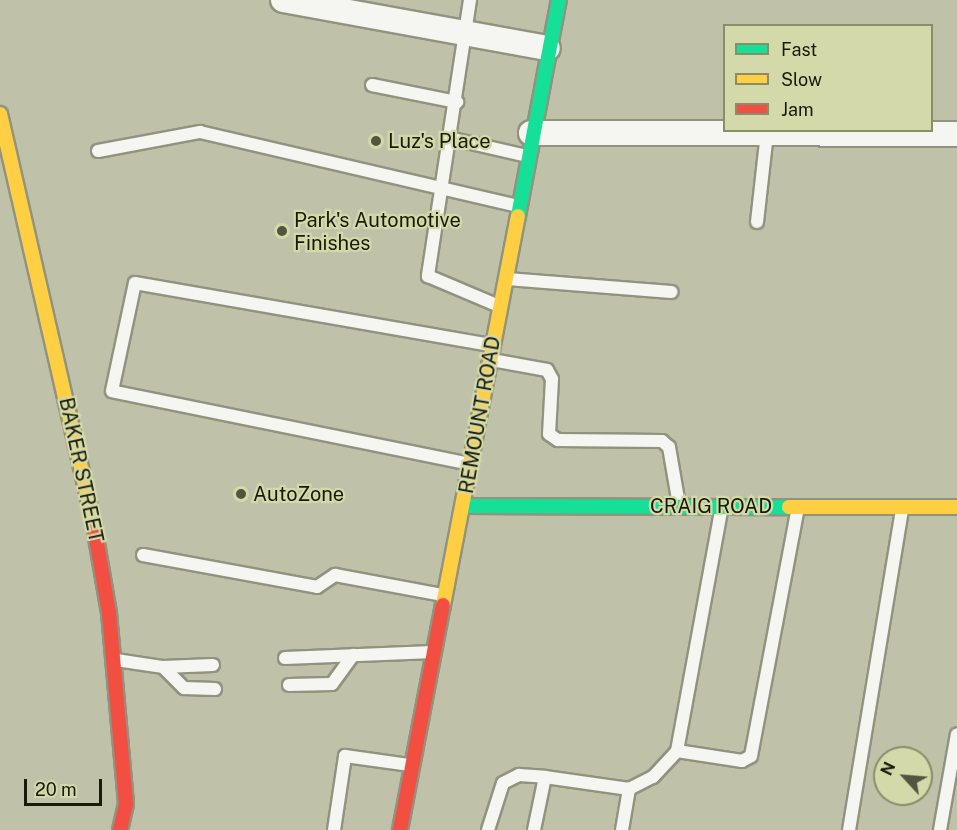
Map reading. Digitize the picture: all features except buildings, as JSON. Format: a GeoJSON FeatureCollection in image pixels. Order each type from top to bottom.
{"type":"FeatureCollection","features":[{"type":"Feature","properties":{"kind":"street"},"geometry":{"type":"LineString","coordinates":[[283,0],[548,48]]}},
{"type":"Feature","properties":{"kind":"street","name":"REMOUNT ROAD"},"geometry":{"type":"LineString","coordinates":[[400,830],[464,506],[529,144],[559,0]]}},
{"type":"Feature","properties":{"kind":"street","name":"BAKER STREET"},"geometry":{"type":"LineString","coordinates":[[0,114],[82,459],[115,660],[126,804],[120,830]]}},
{"type":"Feature","properties":{"kind":"street"},"geometry":{"type":"LineString","coordinates":[[529,144],[767,133],[957,134]]}},
{"type":"Feature","properties":{"kind":"street","name":"CRAIG ROAD"},"geometry":{"type":"LineString","coordinates":[[464,506],[957,507]]}},
{"type":"Feature","properties":{"kind":"lane"},"geometry":{"type":"LineString","coordinates":[[470,0],[457,102],[440,185],[428,276],[500,306]]}},
{"type":"Feature","properties":{"kind":"lane"},"geometry":{"type":"LineString","coordinates":[[372,84],[457,102]]}},
{"type":"Feature","properties":{"kind":"lane"},"geometry":{"type":"LineString","coordinates":[[98,151],[200,132],[440,185],[518,206]]}},
{"type":"Feature","properties":{"kind":"lane"},"geometry":{"type":"LineString","coordinates":[[757,222],[767,133]]}},
{"type":"Feature","properties":{"kind":"lane"},"geometry":{"type":"LineString","coordinates":[[449,138],[529,144]]}},
{"type":"Feature","properties":{"kind":"lane"},"geometry":{"type":"LineString","coordinates":[[506,279],[671,292]]}},
{"type":"Feature","properties":{"kind":"lane"},"geometry":{"type":"LineString","coordinates":[[471,464],[112,391],[135,284],[493,346]]}},
{"type":"Feature","properties":{"kind":"lane"},"geometry":{"type":"LineString","coordinates":[[490,360],[547,370],[552,379],[549,434],[558,440],[662,441],[669,447],[679,506]]}},
{"type":"Feature","properties":{"kind":"lane"},"geometry":{"type":"LineString","coordinates":[[677,750],[742,761],[751,756],[798,505]]}},
{"type":"Feature","properties":{"kind":"lane"},"geometry":{"type":"LineString","coordinates":[[488,830],[503,783],[519,775],[629,789],[653,777],[677,750],[722,507]]}},
{"type":"Feature","properties":{"kind":"lane"},"geometry":{"type":"LineString","coordinates":[[849,830],[903,507]]}},
{"type":"Feature","properties":{"kind":"lane"},"geometry":{"type":"LineString","coordinates":[[143,555],[317,588],[335,575],[447,596]]}},
{"type":"Feature","properties":{"kind":"lane"},"geometry":{"type":"LineString","coordinates":[[285,658],[436,652]]}},
{"type":"Feature","properties":{"kind":"lane"},"geometry":{"type":"LineString","coordinates":[[289,685],[332,684],[353,655]]}},
{"type":"Feature","properties":{"kind":"lane"},"geometry":{"type":"LineString","coordinates":[[115,660],[163,667],[213,665]]}},
{"type":"Feature","properties":{"kind":"lane"},"geometry":{"type":"LineString","coordinates":[[163,667],[184,688],[215,689]]}},
{"type":"Feature","properties":{"kind":"lane"},"geometry":{"type":"LineString","coordinates":[[940,830],[957,734]]}},
{"type":"Feature","properties":{"kind":"lane"},"geometry":{"type":"LineString","coordinates":[[334,830],[345,756],[414,766]]}},
{"type":"Feature","properties":{"kind":"lane"},"geometry":{"type":"LineString","coordinates":[[534,830],[544,777]]}},
{"type":"Feature","properties":{"kind":"lane"},"geometry":{"type":"LineString","coordinates":[[622,830],[629,789]]}},
{"type":"Feature","properties":{"kind":"traffic: fast"},"geometry":{"type":"LineString","coordinates":[[518,216],[559,0]]}},
{"type":"Feature","properties":{"kind":"traffic: fast"},"geometry":{"type":"LineString","coordinates":[[464,506],[789,507]]}},
{"type":"Feature","properties":{"kind":"traffic: slow"},"geometry":{"type":"LineString","coordinates":[[0,114],[94,526]]}},
{"type":"Feature","properties":{"kind":"traffic: slow"},"geometry":{"type":"LineString","coordinates":[[443,605],[518,216]]}},
{"type":"Feature","properties":{"kind":"traffic: slow"},"geometry":{"type":"LineString","coordinates":[[789,507],[957,507]]}},
{"type":"Feature","properties":{"kind":"traffic: jam"},"geometry":{"type":"LineString","coordinates":[[94,526],[109,613],[126,804],[120,830]]}},
{"type":"Feature","properties":{"kind":"traffic: jam"},"geometry":{"type":"LineString","coordinates":[[400,830],[443,605]]}},
{"type":"Feature","properties":{"kind":"place","name":"Luz's Place"},"geometry":{"type":"Point","coordinates":[376,141]}},
{"type":"Feature","properties":{"kind":"place","name":"Park's Automotive Finishes"},"geometry":{"type":"Point","coordinates":[282,231]}},
{"type":"Feature","properties":{"kind":"place","name":"AutoZone"},"geometry":{"type":"Point","coordinates":[241,494]}}]}
